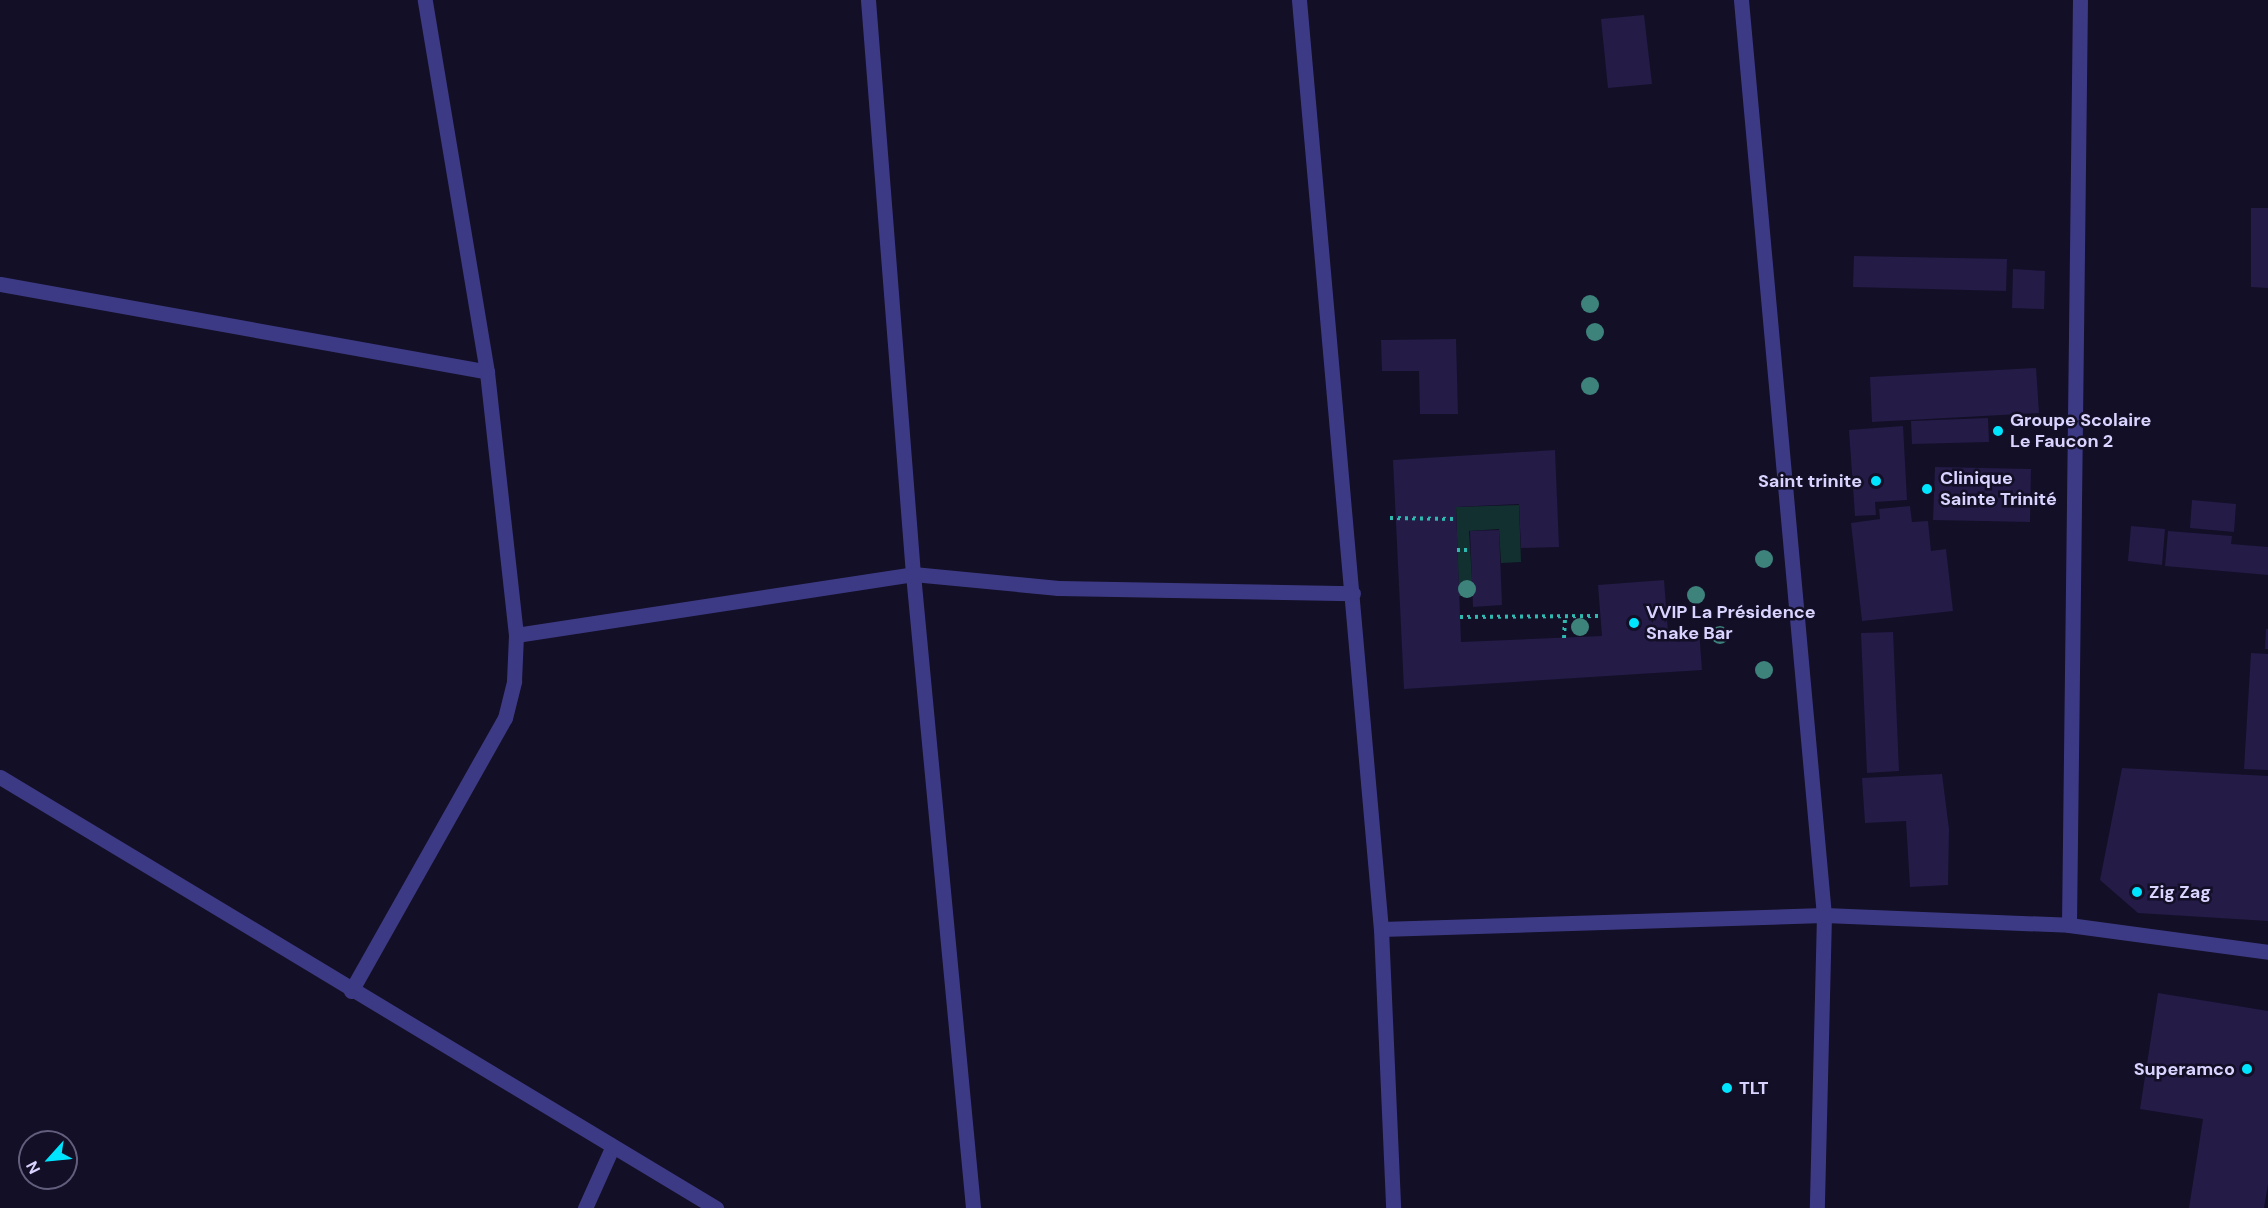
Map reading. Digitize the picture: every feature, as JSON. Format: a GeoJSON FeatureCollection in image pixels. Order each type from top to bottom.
{"type":"FeatureCollection","features":[{"type":"Feature","properties":{"kind":"street"},"geometry":{"type":"LineString","coordinates":[[351,991],[505,718],[514,681],[516,635],[487,372],[425,0]]}},
{"type":"Feature","properties":{"kind":"street"},"geometry":{"type":"LineString","coordinates":[[868,0],[913,574],[973,1208]]}},
{"type":"Feature","properties":{"kind":"street"},"geometry":{"type":"LineString","coordinates":[[1299,0],[1381,929],[1393,1208]]}},
{"type":"Feature","properties":{"kind":"street"},"geometry":{"type":"LineString","coordinates":[[1741,0],[1824,915],[1817,1208]]}},
{"type":"Feature","properties":{"kind":"street"},"geometry":{"type":"LineString","coordinates":[[2069,925],[2080,0]]}},
{"type":"Feature","properties":{"kind":"street"},"geometry":{"type":"LineString","coordinates":[[0,284],[487,372]]}},
{"type":"Feature","properties":{"kind":"street"},"geometry":{"type":"LineString","coordinates":[[516,635],[913,574],[1058,588],[1353,593]]}},
{"type":"Feature","properties":{"kind":"street"},"geometry":{"type":"LineString","coordinates":[[0,777],[351,991],[716,1208]]}},
{"type":"Feature","properties":{"kind":"street"},"geometry":{"type":"LineString","coordinates":[[1381,929],[1824,915],[2069,925],[2268,952]]}},
{"type":"Feature","properties":{"kind":"street"},"geometry":{"type":"LineString","coordinates":[[585,1208],[612,1148]]}},
{"type":"Feature","properties":{"kind":"path"},"geometry":{"type":"LineString","coordinates":[[1390,518],[1456,519]]}},
{"type":"Feature","properties":{"kind":"path"},"geometry":{"type":"LineString","coordinates":[[1457,550],[1471,550]]}},
{"type":"Feature","properties":{"kind":"path"},"geometry":{"type":"LineString","coordinates":[[1460,617],[1600,616]]}},
{"type":"Feature","properties":{"kind":"path"},"geometry":{"type":"LineString","coordinates":[[1564,638],[1565,617]]}},
{"type":"Feature","properties":{"kind":"green space"},"geometry":{"type":"Polygon","coordinates":[[[1519,505],[1521,562],[1501,563],[1499,529],[1469,531],[1473,596],[1459,596],[1456,507],[1519,505]]]}},
{"type":"Feature","properties":{"kind":"building"},"geometry":{"type":"Polygon","coordinates":[[[1644,15],[1652,84],[1608,88],[1601,19],[1644,15]]]}},
{"type":"Feature","properties":{"kind":"building"},"geometry":{"type":"Polygon","coordinates":[[[2251,208],[2268,208],[2268,288],[2251,287],[2251,208]]]}},
{"type":"Feature","properties":{"kind":"building"},"geometry":{"type":"Polygon","coordinates":[[[1854,256],[2007,259],[2006,291],[1853,287],[1854,256]]]}},
{"type":"Feature","properties":{"kind":"building"},"geometry":{"type":"Polygon","coordinates":[[[2013,269],[2045,271],[2044,309],[2012,308],[2013,269]]]}},
{"type":"Feature","properties":{"kind":"building"},"geometry":{"type":"Polygon","coordinates":[[[1456,339],[1458,414],[1420,414],[1419,371],[1382,371],[1381,340],[1456,339]]]}},
{"type":"Feature","properties":{"kind":"building"},"geometry":{"type":"Polygon","coordinates":[[[2036,368],[2039,413],[1872,422],[1870,377],[2036,368]]]}},
{"type":"Feature","properties":{"kind":"building"},"geometry":{"type":"Polygon","coordinates":[[[1988,418],[1989,442],[1912,444],[1911,421],[1988,418]]]}},
{"type":"Feature","properties":{"kind":"building"},"geometry":{"type":"Polygon","coordinates":[[[1903,426],[1907,500],[1875,502],[1876,515],[1855,516],[1849,430],[1903,426]]]}},
{"type":"Feature","properties":{"kind":"building"},"geometry":{"type":"Polygon","coordinates":[[[1555,450],[1559,547],[1521,548],[1519,504],[1456,507],[1461,642],[1602,636],[1598,585],[1664,580],[1668,632],[1699,630],[1702,670],[1404,689],[1393,460],[1555,450]]]}},
{"type":"Feature","properties":{"kind":"building"},"geometry":{"type":"Polygon","coordinates":[[[1935,467],[2031,469],[2030,522],[1933,520],[1935,467]]]}},
{"type":"Feature","properties":{"kind":"building"},"geometry":{"type":"Polygon","coordinates":[[[2192,500],[2236,504],[2234,532],[2190,528],[2192,500]]]}},
{"type":"Feature","properties":{"kind":"building"},"geometry":{"type":"Polygon","coordinates":[[[1910,506],[1912,522],[1928,521],[1931,551],[1946,549],[1953,611],[1862,621],[1851,523],[1880,519],[1879,509],[1910,506]]]}},
{"type":"Feature","properties":{"kind":"building"},"geometry":{"type":"Polygon","coordinates":[[[2131,526],[2165,529],[2162,565],[2128,561],[2131,526]]]}},
{"type":"Feature","properties":{"kind":"building"},"geometry":{"type":"Polygon","coordinates":[[[1499,530],[1502,605],[1473,607],[1470,531],[1499,530]]]}},
{"type":"Feature","properties":{"kind":"building"},"geometry":{"type":"Polygon","coordinates":[[[2168,531],[2232,536],[2231,544],[2268,547],[2268,575],[2165,566],[2168,531]]]}},
{"type":"Feature","properties":{"kind":"building"},"geometry":{"type":"Polygon","coordinates":[[[2266,629],[2268,629],[2268,649],[2265,649],[2266,629]]]}},
{"type":"Feature","properties":{"kind":"building"},"geometry":{"type":"Polygon","coordinates":[[[1893,632],[1899,771],[1867,773],[1861,633],[1893,632]]]}},
{"type":"Feature","properties":{"kind":"building"},"geometry":{"type":"Polygon","coordinates":[[[2251,653],[2268,654],[2268,770],[2244,769],[2251,653]]]}},
{"type":"Feature","properties":{"kind":"building"},"geometry":{"type":"Polygon","coordinates":[[[2122,768],[2268,776],[2268,921],[2138,913],[2100,880],[2122,768]]]}},
{"type":"Feature","properties":{"kind":"building"},"geometry":{"type":"Polygon","coordinates":[[[1942,774],[1949,829],[1948,885],[1910,887],[1906,821],[1865,823],[1862,778],[1942,774]]]}},
{"type":"Feature","properties":{"kind":"building"},"geometry":{"type":"Polygon","coordinates":[[[2158,993],[2268,1011],[2268,1184],[2264,1208],[2189,1208],[2203,1119],[2140,1109],[2158,993]]]}},
{"type":"Feature","properties":{"kind":"place","name":"Groupe Scolaire Le Faucon 2"},"geometry":{"type":"Point","coordinates":[1998,431]}},
{"type":"Feature","properties":{"kind":"place","name":"Saint trinite"},"geometry":{"type":"Point","coordinates":[1876,481]}},
{"type":"Feature","properties":{"kind":"place","name":"Clinique Sainte Trinité"},"geometry":{"type":"Point","coordinates":[1927,489]}},
{"type":"Feature","properties":{"kind":"place","name":"VVIP La Présidence Snake Bar"},"geometry":{"type":"Point","coordinates":[1634,623]}},
{"type":"Feature","properties":{"kind":"place","name":"Zig Zag"},"geometry":{"type":"Point","coordinates":[2137,892]}},
{"type":"Feature","properties":{"kind":"place","name":"Superamco"},"geometry":{"type":"Point","coordinates":[2247,1069]}},
{"type":"Feature","properties":{"kind":"place","name":"TLT"},"geometry":{"type":"Point","coordinates":[1727,1088]}}]}
